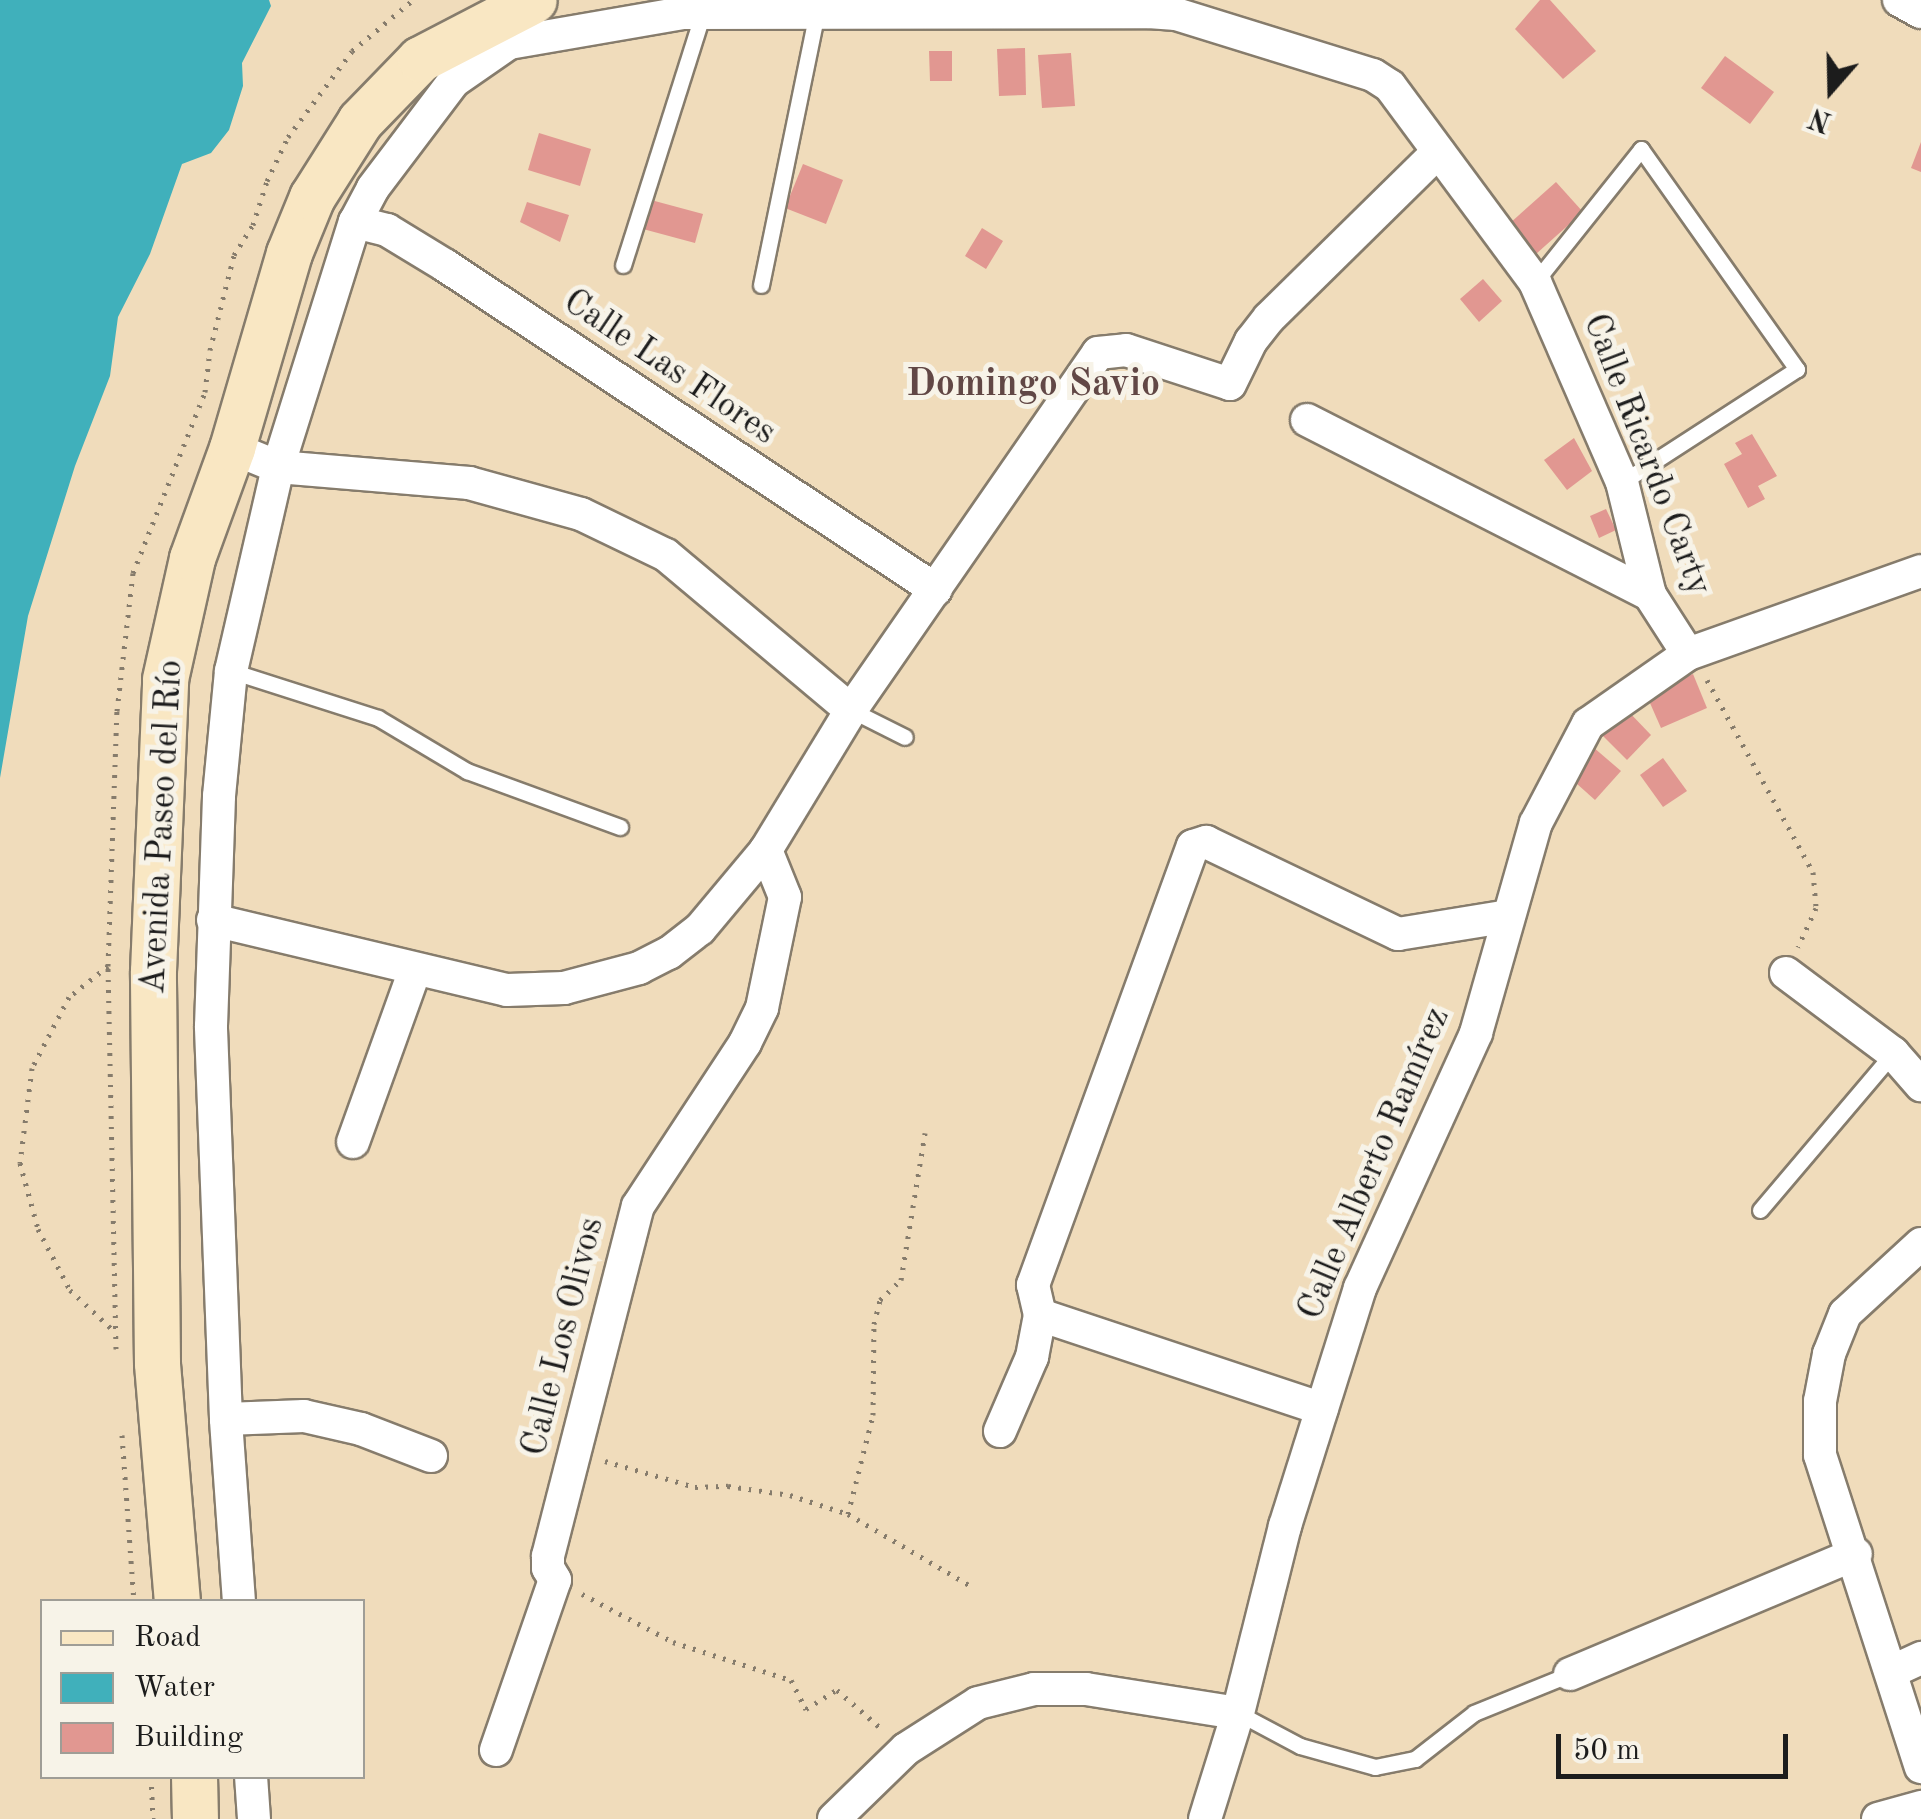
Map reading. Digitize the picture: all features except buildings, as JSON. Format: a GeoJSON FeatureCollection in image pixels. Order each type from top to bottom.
{"type":"FeatureCollection","features":[{"type":"Feature","properties":{"kind":"street","name":"Avenida Paseo del Río"},"geometry":{"type":"LineString","coordinates":[[177,1599],[157,1363],[153,972],[165,679],[192,558],[232,448],[289,253],[312,197],[360,121],[420,59],[534,0]]}},
{"type":"Feature","properties":{"kind":"street"},"geometry":{"type":"LineString","coordinates":[[1898,0],[1921,12]]}},
{"type":"Feature","properties":{"kind":"street","name":"Calle Ricardo Carty"},"geometry":{"type":"LineString","coordinates":[[355,222],[373,188],[454,81],[509,42],[587,26],[703,13],[955,10],[1176,14],[1374,75],[1390,86],[1535,282],[1622,482],[1650,595],[1688,654]]}},
{"type":"Feature","properties":{"kind":"street"},"geometry":{"type":"LineString","coordinates":[[213,920],[507,990],[564,988],[639,968],[669,953],[700,929],[766,850],[851,710],[1098,353],[1126,350],[1230,384],[1251,340],[1269,318],[1438,152]]}},
{"type":"Feature","properties":{"kind":"street","name":"Avenida Paseo del Río"},"geometry":{"type":"LineString","coordinates":[[239,1599],[226,1419],[212,1026],[213,920],[231,671],[278,467],[355,222]]}},
{"type":"Feature","properties":{"kind":"street","name":"Calle Las Flores"},"geometry":{"type":"LineString","coordinates":[[355,222],[387,230],[446,266],[936,590]]}},
{"type":"Feature","properties":{"kind":"street"},"geometry":{"type":"LineString","coordinates":[[1307,420],[1650,595]]}},
{"type":"Feature","properties":{"kind":"street"},"geometry":{"type":"LineString","coordinates":[[232,448],[278,467],[469,483],[581,514],[666,555],[851,710]]}},
{"type":"Feature","properties":{"kind":"street","name":"Calle Alberto Ramírez"},"geometry":{"type":"LineString","coordinates":[[1205,1819],[1238,1714],[1284,1526],[1360,1288],[1476,1034],[1536,822],[1588,724],[1688,654],[1921,571]]}},
{"type":"Feature","properties":{"kind":"street"},"geometry":{"type":"LineString","coordinates":[[1000,1431],[1032,1358],[1040,1315],[1034,1285],[1176,887],[1198,842],[1398,934],[1509,916]]}},
{"type":"Feature","properties":{"kind":"street","name":"Calle Los Olivos"},"geometry":{"type":"LineString","coordinates":[[496,1750],[554,1580],[548,1556],[578,1453],[638,1206],[745,1043],[762,1008],[785,897],[766,850]]}},
{"type":"Feature","properties":{"kind":"street"},"geometry":{"type":"LineString","coordinates":[[353,1142],[415,970]]}},
{"type":"Feature","properties":{"kind":"street"},"geometry":{"type":"LineString","coordinates":[[1786,973],[1893,1054],[1921,1085]]}},
{"type":"Feature","properties":{"kind":"street"},"geometry":{"type":"LineString","coordinates":[[1921,1244],[1844,1314],[1820,1401],[1820,1455],[1856,1554],[1907,1664],[1921,1767]]}},
{"type":"Feature","properties":{"kind":"street"},"geometry":{"type":"LineString","coordinates":[[1040,1315],[1322,1409]]}},
{"type":"Feature","properties":{"kind":"street"},"geometry":{"type":"LineString","coordinates":[[226,1419],[304,1416],[361,1429],[431,1456]]}},
{"type":"Feature","properties":{"kind":"street"},"geometry":{"type":"LineString","coordinates":[[1570,1674],[1856,1554]]}},
{"type":"Feature","properties":{"kind":"street"},"geometry":{"type":"LineString","coordinates":[[834,1819],[906,1749],[978,1703],[1034,1689],[1086,1689],[1238,1714]]}},
{"type":"Feature","properties":{"kind":"street"},"geometry":{"type":"LineString","coordinates":[[194,1779],[194,1819]]}},
{"type":"Feature","properties":{"kind":"street"},"geometry":{"type":"LineString","coordinates":[[251,1779],[254,1819]]}},
{"type":"Feature","properties":{"kind":"street"},"geometry":{"type":"LineString","coordinates":[[1878,1819],[1921,1807]]}},
{"type":"Feature","properties":{"kind":"lane"},"geometry":{"type":"LineString","coordinates":[[624,265],[703,13]]}},
{"type":"Feature","properties":{"kind":"lane"},"geometry":{"type":"LineString","coordinates":[[761,284],[817,13]]}},
{"type":"Feature","properties":{"kind":"lane"},"geometry":{"type":"LineString","coordinates":[[1535,282],[1641,149],[1797,369],[1622,482]]}},
{"type":"Feature","properties":{"kind":"lane"},"geometry":{"type":"LineString","coordinates":[[231,671],[378,718],[466,771],[620,826]]}},
{"type":"Feature","properties":{"kind":"lane"},"geometry":{"type":"LineString","coordinates":[[851,710],[905,737]]}},
{"type":"Feature","properties":{"kind":"lane"},"geometry":{"type":"LineString","coordinates":[[1760,1210],[1893,1054]]}},
{"type":"Feature","properties":{"kind":"lane"},"geometry":{"type":"LineString","coordinates":[[1238,1714],[1300,1746],[1375,1768],[1415,1759],[1474,1713],[1570,1674]]}},
{"type":"Feature","properties":{"kind":"path"},"geometry":{"type":"LineString","coordinates":[[1688,654],[1722,702],[1812,872],[1816,908],[1786,973]]}},
{"type":"Feature","properties":{"kind":"path"},"geometry":{"type":"LineString","coordinates":[[108,966],[69,996],[32,1068],[20,1162],[38,1230],[70,1290],[115,1332]]}},
{"type":"Feature","properties":{"kind":"path"},"geometry":{"type":"LineString","coordinates":[[848,1514],[874,1415],[874,1324],[880,1300],[900,1280],[925,1134]]}},
{"type":"Feature","properties":{"kind":"path"},"geometry":{"type":"LineString","coordinates":[[578,1453],[696,1487],[728,1486],[790,1495],[848,1514],[974,1588]]}},
{"type":"Feature","properties":{"kind":"path"},"geometry":{"type":"LineString","coordinates":[[554,1580],[673,1642],[790,1680],[806,1709],[837,1690],[906,1749]]}},
{"type":"Feature","properties":{"kind":"path"},"geometry":{"type":"LineString","coordinates":[[151,1779],[152,1819]]}},
{"type":"Feature","properties":{"kind":"water"},"geometry":{"type":"Polygon","coordinates":[[[0,0],[269,0],[271,6],[242,63],[243,86],[229,130],[211,153],[182,164],[150,254],[118,317],[110,376],[75,466],[28,616],[0,778],[0,0]]]}},
{"type":"Feature","properties":{"kind":"district","name":"Domingo Savio"},"geometry":{"type":"Point","coordinates":[1033,386]}}]}
